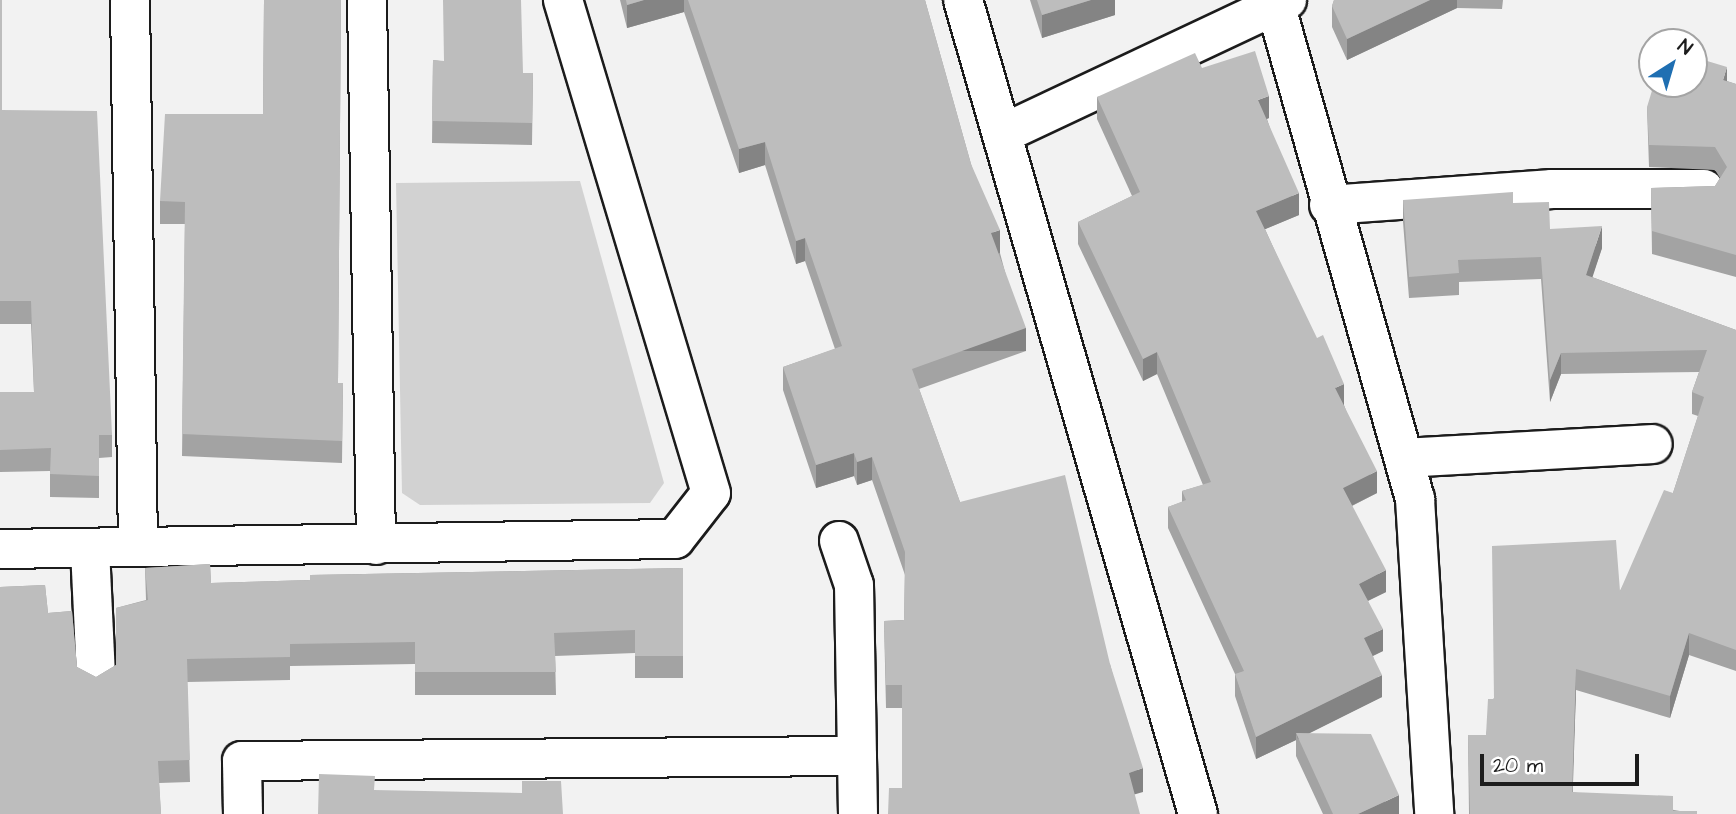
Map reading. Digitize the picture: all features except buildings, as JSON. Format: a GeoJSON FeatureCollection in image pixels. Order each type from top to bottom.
{"type":"FeatureCollection","features":[{"type":"Feature","properties":{"kind":"street"},"geometry":{"type":"LineString","coordinates":[[130,0],[138,547]]}},
{"type":"Feature","properties":{"kind":"street"},"geometry":{"type":"LineString","coordinates":[[367,0],[376,545]]}},
{"type":"Feature","properties":{"kind":"street"},"geometry":{"type":"LineString","coordinates":[[0,548],[90,549],[675,539],[711,493],[563,0]]}},
{"type":"Feature","properties":{"kind":"street"},"geometry":{"type":"LineString","coordinates":[[963,0],[1198,814]]}},
{"type":"Feature","properties":{"kind":"street"},"geometry":{"type":"LineString","coordinates":[[1002,134],[1278,2],[1329,205],[1415,499],[1434,814]]}},
{"type":"Feature","properties":{"kind":"street"},"geometry":{"type":"LineString","coordinates":[[1329,205],[1552,189],[1706,190]]}},
{"type":"Feature","properties":{"kind":"street"},"geometry":{"type":"LineString","coordinates":[[1404,458],[1653,444]]}},
{"type":"Feature","properties":{"kind":"street"},"geometry":{"type":"LineString","coordinates":[[839,541],[855,585],[858,814]]}},
{"type":"Feature","properties":{"kind":"street"},"geometry":{"type":"LineString","coordinates":[[90,549],[96,678]]}},
{"type":"Feature","properties":{"kind":"street"},"geometry":{"type":"LineString","coordinates":[[243,814],[242,761],[856,756]]}},
{"type":"Feature","properties":{"kind":"shaded area"},"geometry":{"type":"Polygon","coordinates":[[[580,181],[664,483],[650,503],[420,505],[402,493],[396,183],[580,181]]]}}]}
